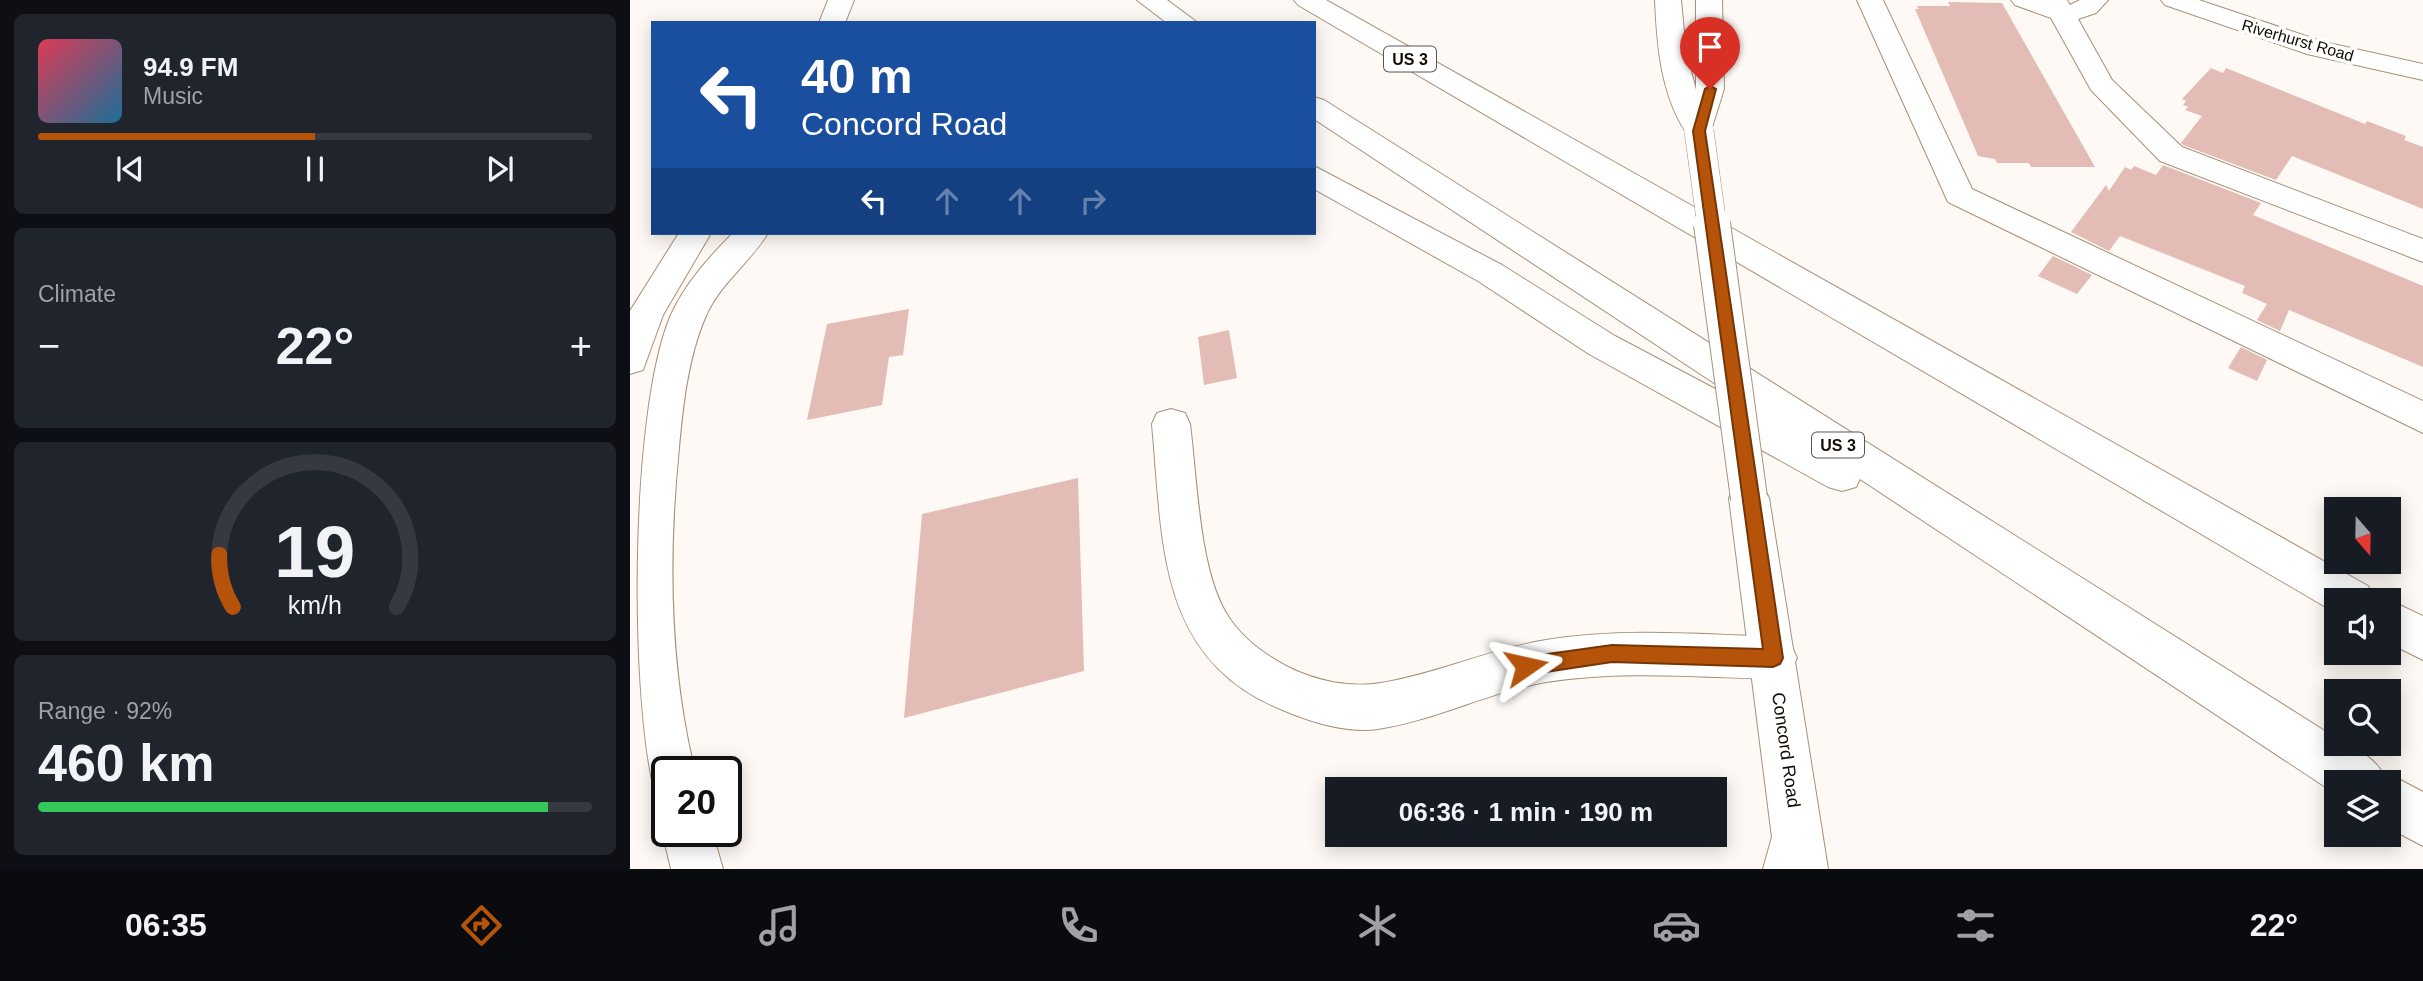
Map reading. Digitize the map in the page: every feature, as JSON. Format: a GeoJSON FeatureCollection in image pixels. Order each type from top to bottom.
{"type":"FeatureCollection","features":[{"type":"Feature","properties":{"kind":"main road"},"geometry":{"type":"LineString","coordinates":[[833,21],[841,0]]}},
{"type":"Feature","properties":{"kind":"main road"},"geometry":{"type":"LineString","coordinates":[[1150,0],[1182,21]]}},
{"type":"Feature","properties":{"kind":"main road","name":"US 3"},"geometry":{"type":"LineString","coordinates":[[1307,0],[2332,588]]}},
{"type":"Feature","properties":{"kind":"main road"},"geometry":{"type":"LineString","coordinates":[[1346,0],[1512,118]]}},
{"type":"Feature","properties":{"kind":"main road","name":"Concord Road"},"geometry":{"type":"LineString","coordinates":[[1668,0],[1672,63],[1677,84],[1699,131],[1773,658],[1796,856]]}},
{"type":"Feature","properties":{"kind":"main road","name":"Concord Road"},"geometry":{"type":"LineString","coordinates":[[1699,131],[1710,89],[1709,0]]}},
{"type":"Feature","properties":{"kind":"main road"},"geometry":{"type":"LineString","coordinates":[[1870,0],[1959,195],[2423,418]]}},
{"type":"Feature","properties":{"kind":"main road"},"geometry":{"type":"LineString","coordinates":[[2024,0],[2058,7],[2090,7],[2095,0]]}},
{"type":"Feature","properties":{"kind":"main road","name":"Riverhurst Road"},"geometry":{"type":"LineString","coordinates":[[2174,0],[2317,48],[2423,72]]}},
{"type":"Feature","properties":{"kind":"main road"},"geometry":{"type":"LineString","coordinates":[[2058,7],[2101,84],[2171,154],[2423,251]]}},
{"type":"Feature","properties":{"kind":"main road","name":"US 3"},"geometry":{"type":"LineString","coordinates":[[1316,107],[2343,770]]}},
{"type":"Feature","properties":{"kind":"main road"},"geometry":{"type":"LineString","coordinates":[[1316,177],[1490,273],[1602,345],[2108,620]]}},
{"type":"Feature","properties":{"kind":"main road"},"geometry":{"type":"LineString","coordinates":[[630,360],[646,314],[694,235]]}},
{"type":"Feature","properties":{"kind":"main road"},"geometry":{"type":"LineString","coordinates":[[667,756],[659,725],[649,582],[660,429],[682,329],[716,270],[750,235]]}},
{"type":"Feature","properties":{"kind":"main road"},"geometry":{"type":"LineString","coordinates":[[1171,424],[1194,586],[1211,629],[1235,658],[1279,686],[1316,702],[1375,707],[1429,695],[1489,675],[1544,661],[1612,653],[1773,658]]}},
{"type":"Feature","properties":{"kind":"main road"},"geometry":{"type":"LineString","coordinates":[[2401,627],[2423,639]]}},
{"type":"Feature","properties":{"kind":"main road"},"geometry":{"type":"LineString","coordinates":[[2401,807],[2423,821]]}},
{"type":"Feature","properties":{"kind":"main road"},"geometry":{"type":"LineString","coordinates":[[691,847],[697,869]]}},
{"type":"Feature","properties":{"kind":"building"},"geometry":{"type":"Polygon","coordinates":[[[1948,2],[2002,3],[2095,167],[2031,167],[2029,163],[1997,163],[1995,159],[1978,156],[1915,9],[1919,9],[1917,6],[1950,6],[1948,2]]]}},
{"type":"Feature","properties":{"kind":"building"},"geometry":{"type":"Polygon","coordinates":[[[2211,68],[2223,73],[2226,68],[2365,124],[2367,121],[2406,136],[2404,140],[2423,147],[2423,209],[2292,156],[2276,180],[2183,145],[2181,143],[2202,116],[2185,110],[2188,107],[2183,105],[2186,101],[2182,99],[2211,68]]]}},
{"type":"Feature","properties":{"kind":"building"},"geometry":{"type":"Polygon","coordinates":[[[2163,165],[2261,203],[2253,215],[2423,286],[2423,367],[2289,310],[2280,331],[2257,320],[2267,304],[2242,293],[2245,286],[2120,236],[2109,251],[2071,232],[2106,185],[2109,191],[2125,167],[2131,170],[2134,166],[2156,175],[2163,165]]]}},
{"type":"Feature","properties":{"kind":"building"},"geometry":{"type":"Polygon","coordinates":[[[2053,256],[2092,275],[2077,294],[2038,276],[2053,256]]]}},
{"type":"Feature","properties":{"kind":"building"},"geometry":{"type":"Polygon","coordinates":[[[909,309],[903,355],[889,357],[882,405],[807,420],[827,324],[909,309]]]}},
{"type":"Feature","properties":{"kind":"building"},"geometry":{"type":"Polygon","coordinates":[[[1229,330],[1237,378],[1204,385],[1198,337],[1229,330]]]}},
{"type":"Feature","properties":{"kind":"building"},"geometry":{"type":"Polygon","coordinates":[[[2241,347],[2267,360],[2257,381],[2228,368],[2241,347]]]}},
{"type":"Feature","properties":{"kind":"building"},"geometry":{"type":"Polygon","coordinates":[[[1078,478],[1084,671],[904,718],[922,514],[1078,478]]]}},
{"type":"Feature","properties":{"kind":"route"},"geometry":{"type":"LineString","coordinates":[[1526,666],[1544,661],[1612,653],[1773,658],[1699,131],[1710,89]]}}]}
